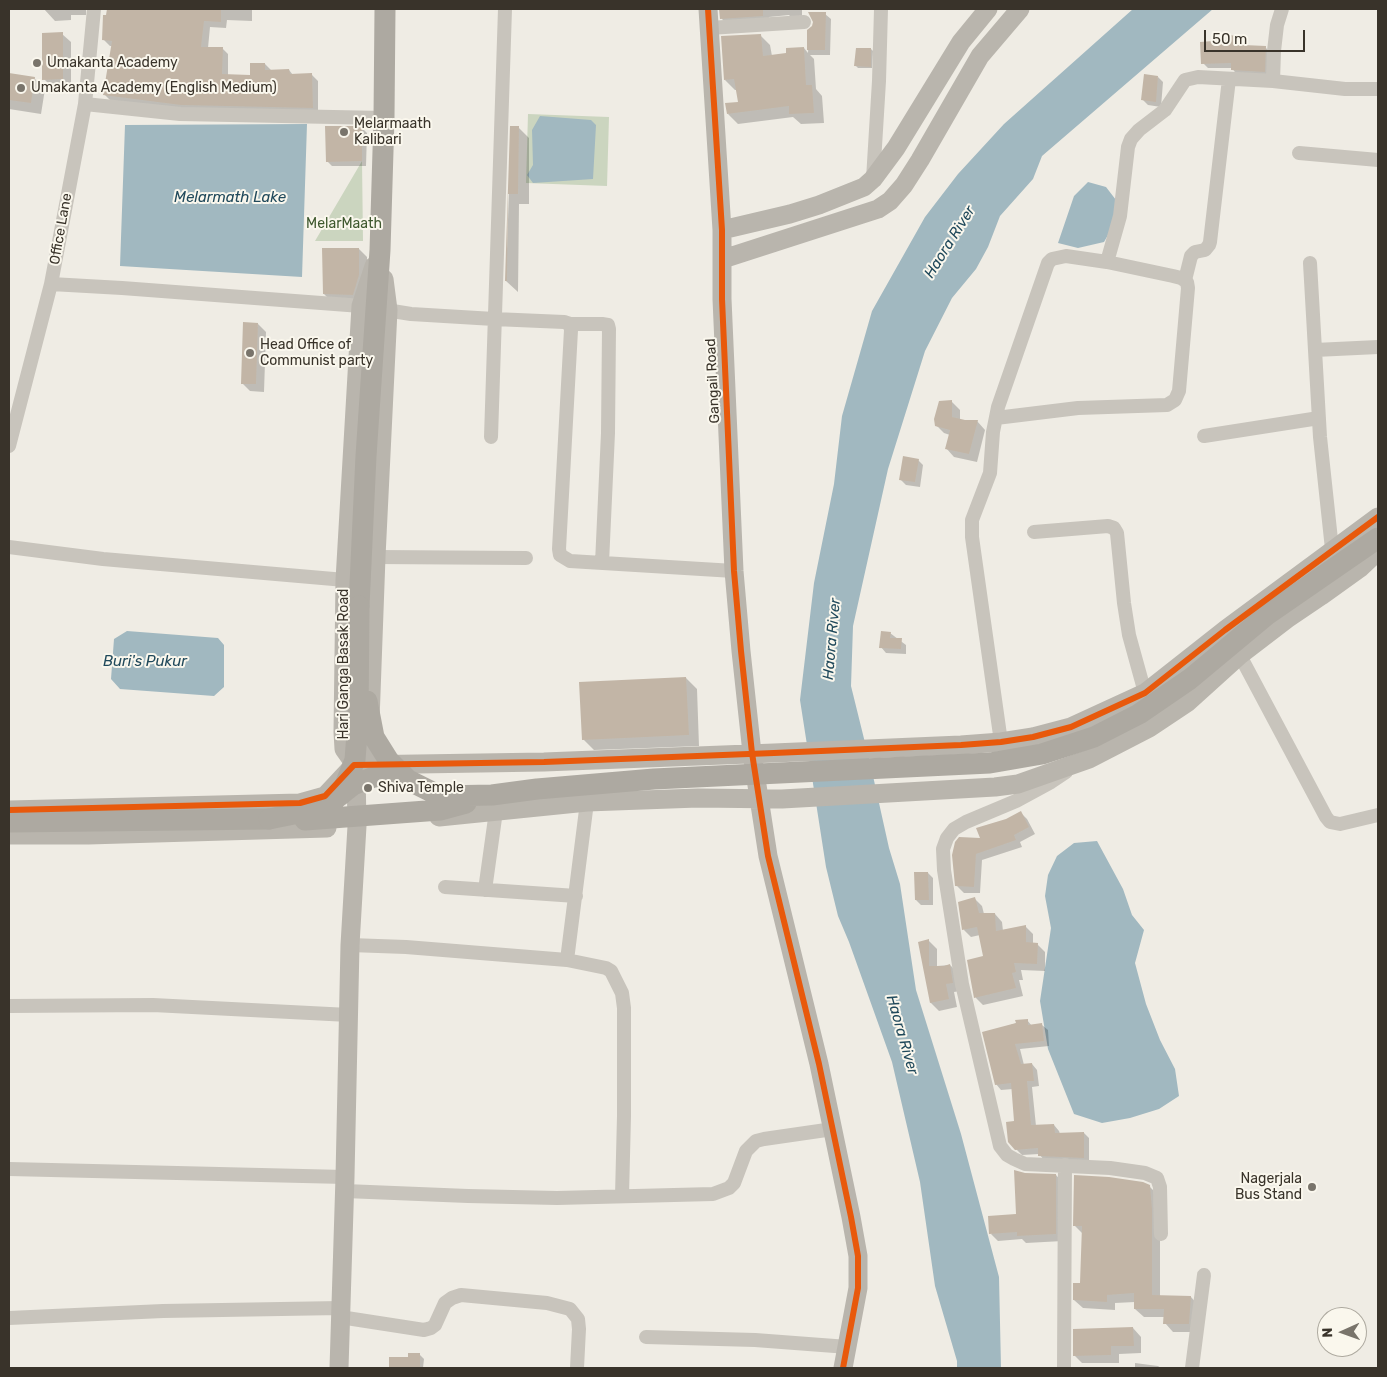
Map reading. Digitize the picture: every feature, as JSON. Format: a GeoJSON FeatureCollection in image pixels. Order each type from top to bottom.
{"type":"FeatureCollection","features":[{"type":"Feature","properties":{"kind":"main road"},"geometry":{"type":"LineString","coordinates":[[341,795],[355,760],[358,720],[360,606],[375,308],[380,250],[385,9]]}},
{"type":"Feature","properties":{"kind":"main road"},"geometry":{"type":"LineString","coordinates":[[9,822],[269,819],[292,821],[440,810],[494,803],[546,788],[654,779],[990,762],[1042,754],[1117,727],[1165,697],[1268,614],[1378,538]]}},
{"type":"Feature","properties":{"kind":"main road"},"geometry":{"type":"LineString","coordinates":[[360,606],[367,701],[374,736],[389,761],[408,780]]}},
{"type":"Feature","properties":{"kind":"main road"},"geometry":{"type":"LineString","coordinates":[[269,819],[324,808],[353,785],[374,777],[390,776],[408,780],[440,796],[494,803]]}},
{"type":"Feature","properties":{"kind":"street","name":"Office Lane"},"geometry":{"type":"LineString","coordinates":[[9,446],[51,284],[85,104],[94,9]]}},
{"type":"Feature","properties":{"kind":"street"},"geometry":{"type":"LineString","coordinates":[[491,437],[505,9]]}},
{"type":"Feature","properties":{"kind":"street","name":"Gangail Road"},"geometry":{"type":"LineString","coordinates":[[708,9],[722,230],[722,299],[734,571],[752,753],[768,856],[833,1129],[858,1256],[858,1288],[843,1368]]}},
{"type":"Feature","properties":{"kind":"street"},"geometry":{"type":"LineString","coordinates":[[873,179],[881,9]]}},
{"type":"Feature","properties":{"kind":"street"},"geometry":{"type":"LineString","coordinates":[[722,230],[819,205],[864,186],[873,179],[896,148],[961,42],[988,9]]}},
{"type":"Feature","properties":{"kind":"street"},"geometry":{"type":"LineString","coordinates":[[723,259],[878,209],[890,200],[904,185],[920,160],[980,56],[1020,9]]}},
{"type":"Feature","properties":{"kind":"street"},"geometry":{"type":"LineString","coordinates":[[1273,81],[1277,25],[1282,9]]}},
{"type":"Feature","properties":{"kind":"street"},"geometry":{"type":"LineString","coordinates":[[709,28],[804,22]]}},
{"type":"Feature","properties":{"kind":"street"},"geometry":{"type":"LineString","coordinates":[[1107,262],[1120,216],[1128,147],[1131,139],[1139,130],[1165,110],[1185,80],[1198,77],[1273,81],[1346,89],[1378,89]]}},
{"type":"Feature","properties":{"kind":"street"},"geometry":{"type":"LineString","coordinates":[[996,418],[1078,408],[1167,406],[1175,400],[1179,391],[1188,288],[1185,280],[1191,256],[1195,252],[1205,250],[1210,245],[1229,79]]}},
{"type":"Feature","properties":{"kind":"street"},"geometry":{"type":"LineString","coordinates":[[85,104],[180,114],[384,118]]}},
{"type":"Feature","properties":{"kind":"street"},"geometry":{"type":"LineString","coordinates":[[1299,154],[1378,160]]}},
{"type":"Feature","properties":{"kind":"street"},"geometry":{"type":"LineString","coordinates":[[1001,742],[972,537],[972,520],[990,473],[991,446],[996,418],[1009,372],[1048,263],[1058,257],[1066,256],[1107,262],[1185,280]]}},
{"type":"Feature","properties":{"kind":"street"},"geometry":{"type":"LineString","coordinates":[[1310,263],[1319,418],[1332,549]]}},
{"type":"Feature","properties":{"kind":"street"},"geometry":{"type":"LineString","coordinates":[[51,284],[375,308],[411,314],[608,325],[608,434],[602,563]]}},
{"type":"Feature","properties":{"kind":"street","name":"Hari Ganga Basak Road"},"geometry":{"type":"LineString","coordinates":[[375,308],[376,556],[369,748],[356,766],[344,749],[345,580],[375,308]]}},
{"type":"Feature","properties":{"kind":"street"},"geometry":{"type":"LineString","coordinates":[[570,324],[560,555],[570,561],[734,571]]}},
{"type":"Feature","properties":{"kind":"street"},"geometry":{"type":"LineString","coordinates":[[1315,350],[1378,347]]}},
{"type":"Feature","properties":{"kind":"street"},"geometry":{"type":"LineString","coordinates":[[1204,436],[1319,418]]}},
{"type":"Feature","properties":{"kind":"street"},"geometry":{"type":"LineString","coordinates":[[9,810],[300,803],[325,796],[354,765],[544,762],[774,753],[961,745],[1033,737],[1071,727],[1145,693],[1224,630],[1378,517]]}},
{"type":"Feature","properties":{"kind":"street"},"geometry":{"type":"LineString","coordinates":[[1034,532],[1108,526],[1114,528],[1117,533],[1129,636],[1145,693]]}},
{"type":"Feature","properties":{"kind":"street"},"geometry":{"type":"LineString","coordinates":[[9,547],[113,560],[345,580]]}},
{"type":"Feature","properties":{"kind":"street"},"geometry":{"type":"LineString","coordinates":[[1160,1234],[1160,1187],[1157,1178],[1145,1173],[1110,1168],[1026,1164],[1014,1159],[1000,1146],[962,984],[944,870],[943,850],[947,838],[954,829],[1022,798],[1089,759],[1149,728],[1188,702],[1240,655],[1287,619],[1360,568],[1378,551]]}},
{"type":"Feature","properties":{"kind":"street"},"geometry":{"type":"LineString","coordinates":[[376,556],[526,558]]}},
{"type":"Feature","properties":{"kind":"street"},"geometry":{"type":"LineString","coordinates":[[1224,630],[1240,655],[1330,822],[1340,824],[1378,815]]}},
{"type":"Feature","properties":{"kind":"street"},"geometry":{"type":"LineString","coordinates":[[9,835],[309,830],[356,826],[494,803],[698,798],[782,799],[995,787],[1018,784],[1089,759]]}},
{"type":"Feature","properties":{"kind":"street"},"geometry":{"type":"LineString","coordinates":[[339,1368],[350,945],[356,826],[356,766]]}},
{"type":"Feature","properties":{"kind":"street"},"geometry":{"type":"LineString","coordinates":[[567,960],[587,802]]}},
{"type":"Feature","properties":{"kind":"street"},"geometry":{"type":"LineString","coordinates":[[485,890],[494,803]]}},
{"type":"Feature","properties":{"kind":"street"},"geometry":{"type":"LineString","coordinates":[[445,887],[576,896]]}},
{"type":"Feature","properties":{"kind":"street"},"geometry":{"type":"LineString","coordinates":[[350,945],[406,947],[567,960],[606,968],[614,976],[622,993],[624,1041],[622,1196]]}},
{"type":"Feature","properties":{"kind":"street"},"geometry":{"type":"LineString","coordinates":[[9,1006],[154,1005],[349,1015]]}},
{"type":"Feature","properties":{"kind":"street"},"geometry":{"type":"LineString","coordinates":[[9,1169],[345,1184],[488,1197],[557,1198],[713,1194],[730,1188],[734,1183],[746,1151],[756,1141],[764,1138],[833,1129]]}},
{"type":"Feature","properties":{"kind":"street"},"geometry":{"type":"LineString","coordinates":[[1064,1368],[1065,1165]]}},
{"type":"Feature","properties":{"kind":"street"},"geometry":{"type":"LineString","coordinates":[[1192,1368],[1204,1275]]}},
{"type":"Feature","properties":{"kind":"street"},"geometry":{"type":"LineString","coordinates":[[9,1318],[163,1311],[340,1313],[424,1330],[431,1328],[435,1324],[445,1303],[461,1295],[547,1303],[570,1309],[578,1319],[577,1368]]}},
{"type":"Feature","properties":{"kind":"street"},"geometry":{"type":"LineString","coordinates":[[646,1337],[755,1340],[848,1347]]}},
{"type":"Feature","properties":{"kind":"green space"},"geometry":{"type":"Polygon","coordinates":[[[528,114],[609,117],[607,186],[526,183],[528,114]]]}},
{"type":"Feature","properties":{"kind":"green space","name":"MelarMaath"},"geometry":{"type":"Polygon","coordinates":[[[362,161],[363,241],[315,241],[362,161]]]}},
{"type":"Feature","properties":{"kind":"water","name":"Haora River"},"geometry":{"type":"Polygon","coordinates":[[[1133,9],[1213,9],[1042,156],[1033,179],[1000,216],[988,247],[976,269],[952,298],[925,351],[888,469],[853,626],[851,686],[889,848],[900,884],[916,990],[961,1134],[999,1277],[1001,1368],[957,1368],[957,1361],[935,1286],[920,1182],[892,1062],[838,916],[826,867],[800,700],[814,583],[834,484],[842,416],[872,311],[925,217],[958,174],[1004,124],[1133,9]]]}},
{"type":"Feature","properties":{"kind":"water"},"geometry":{"type":"Polygon","coordinates":[[[540,116],[591,120],[596,125],[593,179],[533,183],[527,175],[533,165],[532,130],[540,116]]]}},
{"type":"Feature","properties":{"kind":"water","name":"Melarmath Lake"},"geometry":{"type":"Polygon","coordinates":[[[307,124],[302,277],[120,266],[125,125],[307,124]]]}},
{"type":"Feature","properties":{"kind":"water"},"geometry":{"type":"Polygon","coordinates":[[[1088,182],[1106,187],[1116,200],[1115,223],[1104,242],[1078,248],[1058,243],[1074,196],[1088,182]]]}},
{"type":"Feature","properties":{"kind":"water","name":"Buri's Pukur"},"geometry":{"type":"Polygon","coordinates":[[[127,631],[218,638],[224,645],[224,687],[214,696],[120,689],[111,679],[114,639],[127,631]]]}},
{"type":"Feature","properties":{"kind":"water"},"geometry":{"type":"Polygon","coordinates":[[[1097,841],[1123,889],[1132,915],[1144,930],[1135,963],[1146,1004],[1160,1040],[1175,1069],[1179,1096],[1159,1109],[1130,1118],[1102,1123],[1074,1114],[1048,1049],[1040,1001],[1051,928],[1045,896],[1048,875],[1057,856],[1074,843],[1097,841]]]}},
{"type":"Feature","properties":{"kind":"building"},"geometry":{"type":"Polygon","coordinates":[[[107,9],[221,9],[221,22],[204,21],[201,47],[223,47],[222,74],[250,75],[250,63],[265,63],[265,70],[289,69],[290,74],[312,73],[313,108],[181,105],[103,95],[112,41],[102,40],[103,15],[106,15],[107,9]]]}},
{"type":"Feature","properties":{"kind":"building"},"geometry":{"type":"Polygon","coordinates":[[[719,9],[763,9],[763,16],[720,19],[719,9]]]}},
{"type":"Feature","properties":{"kind":"building"},"geometry":{"type":"Polygon","coordinates":[[[808,12],[826,12],[825,50],[807,50],[807,30],[812,26],[813,22],[808,12]]]}},
{"type":"Feature","properties":{"kind":"building"},"geometry":{"type":"Polygon","coordinates":[[[63,32],[63,79],[42,80],[42,33],[63,32]]]}},
{"type":"Feature","properties":{"kind":"building"},"geometry":{"type":"Polygon","coordinates":[[[761,34],[763,56],[786,53],[786,48],[804,47],[806,85],[812,85],[814,113],[789,114],[789,106],[727,114],[725,103],[738,102],[734,79],[724,80],[721,36],[761,34]]]}},
{"type":"Feature","properties":{"kind":"building"},"geometry":{"type":"Polygon","coordinates":[[[1226,35],[1243,36],[1243,45],[1266,46],[1265,72],[1231,70],[1231,63],[1201,64],[1200,42],[1226,40],[1226,35]]]}},
{"type":"Feature","properties":{"kind":"building"},"geometry":{"type":"Polygon","coordinates":[[[856,48],[871,48],[871,67],[854,66],[856,48]]]}},
{"type":"Feature","properties":{"kind":"building","name":"Umakanta Academy (English Medium)"},"geometry":{"type":"Polygon","coordinates":[[[9,73],[35,77],[31,103],[9,100],[9,73]]]}},
{"type":"Feature","properties":{"kind":"building"},"geometry":{"type":"Polygon","coordinates":[[[1144,74],[1158,76],[1156,102],[1141,100],[1144,74]]]}},
{"type":"Feature","properties":{"kind":"building"},"geometry":{"type":"Polygon","coordinates":[[[325,126],[362,126],[362,161],[326,162],[325,126]]]}},
{"type":"Feature","properties":{"kind":"building"},"geometry":{"type":"Polygon","coordinates":[[[510,126],[519,126],[518,194],[508,194],[507,281],[505,281],[510,126]]]}},
{"type":"Feature","properties":{"kind":"building"},"geometry":{"type":"Polygon","coordinates":[[[322,248],[359,248],[359,275],[353,295],[323,294],[322,248]]]}},
{"type":"Feature","properties":{"kind":"building","name":"Head Office of Communist party"},"geometry":{"type":"Polygon","coordinates":[[[243,322],[258,323],[256,384],[241,384],[243,322]]]}},
{"type":"Feature","properties":{"kind":"building"},"geometry":{"type":"Polygon","coordinates":[[[952,400],[952,417],[978,420],[969,454],[945,449],[950,430],[935,426],[934,419],[939,401],[952,400]]]}},
{"type":"Feature","properties":{"kind":"building"},"geometry":{"type":"Polygon","coordinates":[[[903,456],[919,459],[915,482],[899,480],[903,456]]]}},
{"type":"Feature","properties":{"kind":"building"},"geometry":{"type":"Polygon","coordinates":[[[881,631],[891,632],[890,638],[902,638],[901,649],[879,648],[881,631]]]}},
{"type":"Feature","properties":{"kind":"building"},"geometry":{"type":"Polygon","coordinates":[[[686,677],[689,735],[582,740],[579,682],[686,677]]]}},
{"type":"Feature","properties":{"kind":"building"},"geometry":{"type":"Polygon","coordinates":[[[1021,811],[1029,827],[1014,835],[1016,840],[976,854],[974,887],[955,886],[952,855],[955,842],[959,837],[980,838],[976,828],[1006,819],[1021,811]]]}},
{"type":"Feature","properties":{"kind":"building"},"geometry":{"type":"Polygon","coordinates":[[[914,872],[928,872],[929,900],[915,900],[914,872]]]}},
{"type":"Feature","properties":{"kind":"building"},"geometry":{"type":"Polygon","coordinates":[[[975,897],[979,913],[995,913],[996,931],[1026,925],[1026,942],[1038,943],[1037,964],[1014,963],[1016,972],[1012,973],[1016,988],[974,998],[967,960],[983,956],[977,927],[962,930],[958,902],[975,897]]]}},
{"type":"Feature","properties":{"kind":"building"},"geometry":{"type":"Polygon","coordinates":[[[929,939],[929,966],[950,964],[953,983],[946,984],[949,999],[930,1003],[918,942],[929,939]]]}},
{"type":"Feature","properties":{"kind":"building"},"geometry":{"type":"Polygon","coordinates":[[[1028,1019],[1028,1025],[1042,1023],[1044,1041],[1015,1044],[1021,1064],[1032,1063],[1034,1081],[1027,1081],[1031,1125],[1054,1124],[1055,1133],[1084,1132],[1084,1158],[1038,1156],[1038,1148],[1015,1150],[1008,1142],[1006,1122],[1014,1121],[1011,1083],[995,1085],[982,1032],[1016,1023],[1015,1020],[1028,1019]]]}},
{"type":"Feature","properties":{"kind":"building"},"geometry":{"type":"Polygon","coordinates":[[[1014,1170],[1025,1173],[1056,1174],[1056,1234],[1017,1236],[1017,1232],[989,1234],[988,1216],[1016,1214],[1014,1170]]]}},
{"type":"Feature","properties":{"kind":"building"},"geometry":{"type":"Polygon","coordinates":[[[1074,1175],[1109,1177],[1143,1182],[1150,1185],[1152,1209],[1152,1295],[1191,1296],[1189,1324],[1163,1324],[1164,1309],[1134,1309],[1134,1293],[1107,1295],[1107,1302],[1073,1300],[1073,1283],[1080,1283],[1082,1226],[1073,1226],[1074,1175]]]}},
{"type":"Feature","properties":{"kind":"building"},"geometry":{"type":"Polygon","coordinates":[[[1133,1327],[1134,1346],[1111,1346],[1111,1355],[1073,1356],[1073,1329],[1133,1327]]]}},
{"type":"Feature","properties":{"kind":"building"},"geometry":{"type":"Polygon","coordinates":[[[408,1353],[420,1353],[420,1368],[389,1368],[389,1357],[408,1357],[408,1353]]]}},
{"type":"Feature","properties":{"kind":"cycle path"},"geometry":{"type":"LineString","coordinates":[[708,9],[722,230],[722,299],[734,571],[741,651],[752,753],[768,856],[819,1064],[858,1256],[858,1288],[843,1368]]}},
{"type":"Feature","properties":{"kind":"cycle path"},"geometry":{"type":"LineString","coordinates":[[9,810],[300,803],[325,796],[354,765],[544,762],[774,753],[961,745],[1033,737],[1071,727],[1145,693],[1225,630],[1378,517]]}},
{"type":"Feature","properties":{"kind":"place","name":"Umakanta Academy"},"geometry":{"type":"Point","coordinates":[37,63]}},
{"type":"Feature","properties":{"kind":"place","name":"Umakanta Academy (English Medium)"},"geometry":{"type":"Point","coordinates":[21,88]}},
{"type":"Feature","properties":{"kind":"place","name":"Melarmaath Kalibari"},"geometry":{"type":"Point","coordinates":[344,132]}},
{"type":"Feature","properties":{"kind":"place","name":"Head Office of Communist party"},"geometry":{"type":"Point","coordinates":[250,353]}},
{"type":"Feature","properties":{"kind":"place","name":"Shiva Temple"},"geometry":{"type":"Point","coordinates":[368,788]}},
{"type":"Feature","properties":{"kind":"place","name":"Nagerjala Bus Stand"},"geometry":{"type":"Point","coordinates":[1312,1187]}}]}
